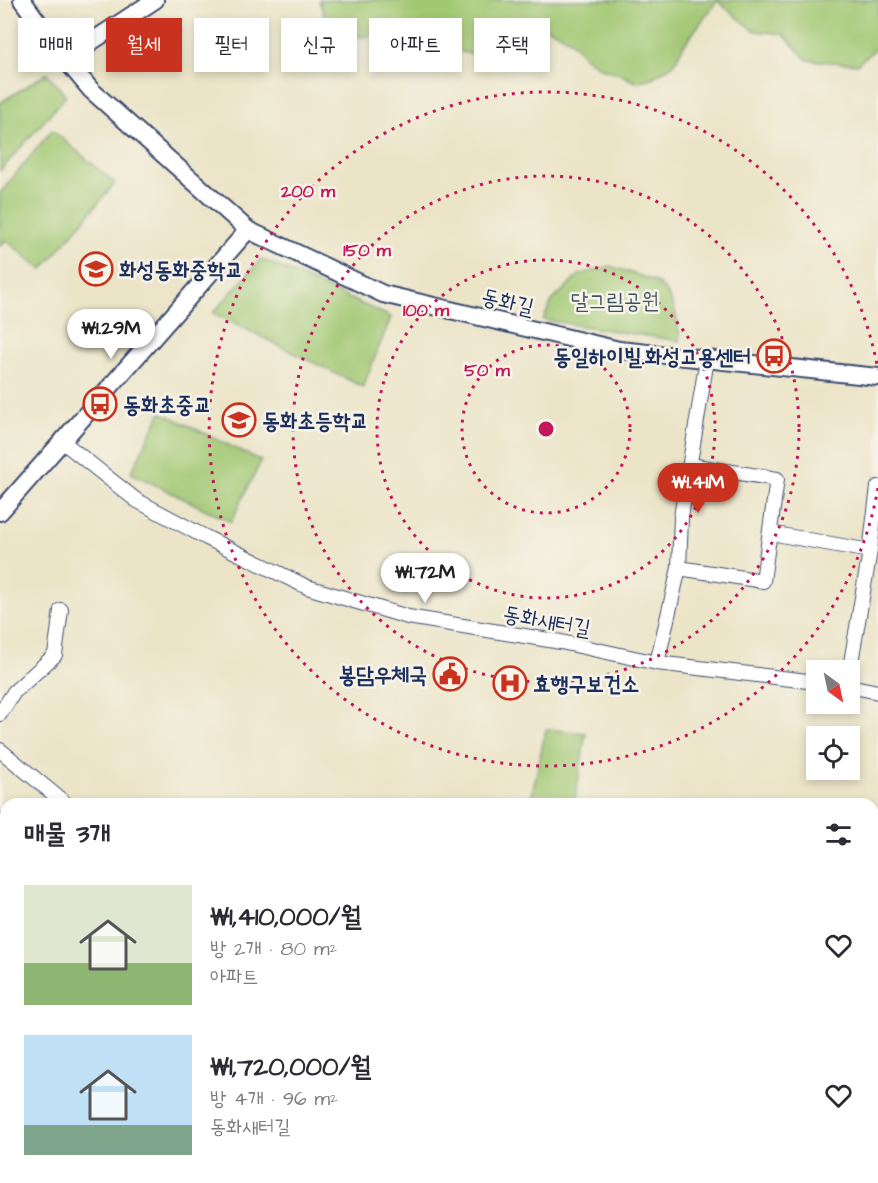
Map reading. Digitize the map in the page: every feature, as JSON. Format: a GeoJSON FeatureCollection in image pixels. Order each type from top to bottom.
{"type":"FeatureCollection","features":[{"type":"Feature","properties":{"kind":"street","name":"동화길"},"geometry":{"type":"LineString","coordinates":[[22,0],[35,18]]}},
{"type":"Feature","properties":{"kind":"street"},"geometry":{"type":"LineString","coordinates":[[94,40],[155,0]]}},
{"type":"Feature","properties":{"kind":"street","name":"동화길"},"geometry":{"type":"LineString","coordinates":[[76,72],[91,90],[248,230],[383,294],[619,350],[878,377]]}},
{"type":"Feature","properties":{"kind":"street"},"geometry":{"type":"LineString","coordinates":[[0,512],[248,230]]}},
{"type":"Feature","properties":{"kind":"street"},"geometry":{"type":"LineString","coordinates":[[657,663],[679,568],[681,517],[707,359]]}},
{"type":"Feature","properties":{"kind":"street","name":"동화새터길"},"geometry":{"type":"LineString","coordinates":[[63,442],[136,500],[307,587],[408,618],[561,642],[657,663],[806,680]]}},
{"type":"Feature","properties":{"kind":"street"},"geometry":{"type":"LineString","coordinates":[[679,568],[763,581],[777,479],[690,465]]}},
{"type":"Feature","properties":{"kind":"street"},"geometry":{"type":"LineString","coordinates":[[851,660],[870,551],[878,487]]}},
{"type":"Feature","properties":{"kind":"street"},"geometry":{"type":"LineString","coordinates":[[770,533],[870,551]]}},
{"type":"Feature","properties":{"kind":"street"},"geometry":{"type":"LineString","coordinates":[[0,714],[14,692],[55,655],[61,610]]}},
{"type":"Feature","properties":{"kind":"street"},"geometry":{"type":"LineString","coordinates":[[860,688],[878,692]]}},
{"type":"Feature","properties":{"kind":"street"},"geometry":{"type":"LineString","coordinates":[[0,750],[59,798]]}},
{"type":"Feature","properties":{"kind":"green space"},"geometry":{"type":"Polygon","coordinates":[[[319,0],[878,0],[878,47],[857,64],[807,60],[783,34],[755,31],[717,1],[684,45],[674,64],[652,78],[635,82],[620,74],[600,68],[584,56],[570,40],[550,29],[550,18],[474,18],[474,54],[462,52],[462,18],[369,18],[369,36],[357,37],[357,18],[325,18],[319,0]]]}},
{"type":"Feature","properties":{"kind":"green space"},"geometry":{"type":"Polygon","coordinates":[[[47,73],[66,96],[0,171],[0,103],[47,73]]]}},
{"type":"Feature","properties":{"kind":"green space"},"geometry":{"type":"Polygon","coordinates":[[[52,130],[115,183],[42,270],[6,240],[0,246],[0,193],[52,130]]]}},
{"type":"Feature","properties":{"kind":"green space"},"geometry":{"type":"Polygon","coordinates":[[[261,259],[391,317],[363,387],[213,313],[261,259]]]}},
{"type":"Feature","properties":{"kind":"green space","name":"달그림공원"},"geometry":{"type":"Polygon","coordinates":[[[610,266],[655,282],[667,293],[674,308],[680,341],[543,320],[552,301],[579,275],[610,266]]]}},
{"type":"Feature","properties":{"kind":"green space"},"geometry":{"type":"Polygon","coordinates":[[[161,412],[261,461],[231,522],[131,473],[161,412]]]}},
{"type":"Feature","properties":{"kind":"green space"},"geometry":{"type":"Polygon","coordinates":[[[546,729],[586,733],[575,798],[531,798],[546,729]]]}},
{"type":"Feature","properties":{"kind":"place","name":"화성동화중학교"},"geometry":{"type":"Point","coordinates":[96,269]}},
{"type":"Feature","properties":{"kind":"place","name":"동일하이빌.화성고용센터"},"geometry":{"type":"Point","coordinates":[774,356]}},
{"type":"Feature","properties":{"kind":"place","name":"동화초중교"},"geometry":{"type":"Point","coordinates":[100,404]}},
{"type":"Feature","properties":{"kind":"place","name":"동화초등학교"},"geometry":{"type":"Point","coordinates":[239,420]}},
{"type":"Feature","properties":{"kind":"place","name":"봉담우체국"},"geometry":{"type":"Point","coordinates":[450,674]}},
{"type":"Feature","properties":{"kind":"place","name":"효행구보건소"},"geometry":{"type":"Point","coordinates":[510,683]}}]}
